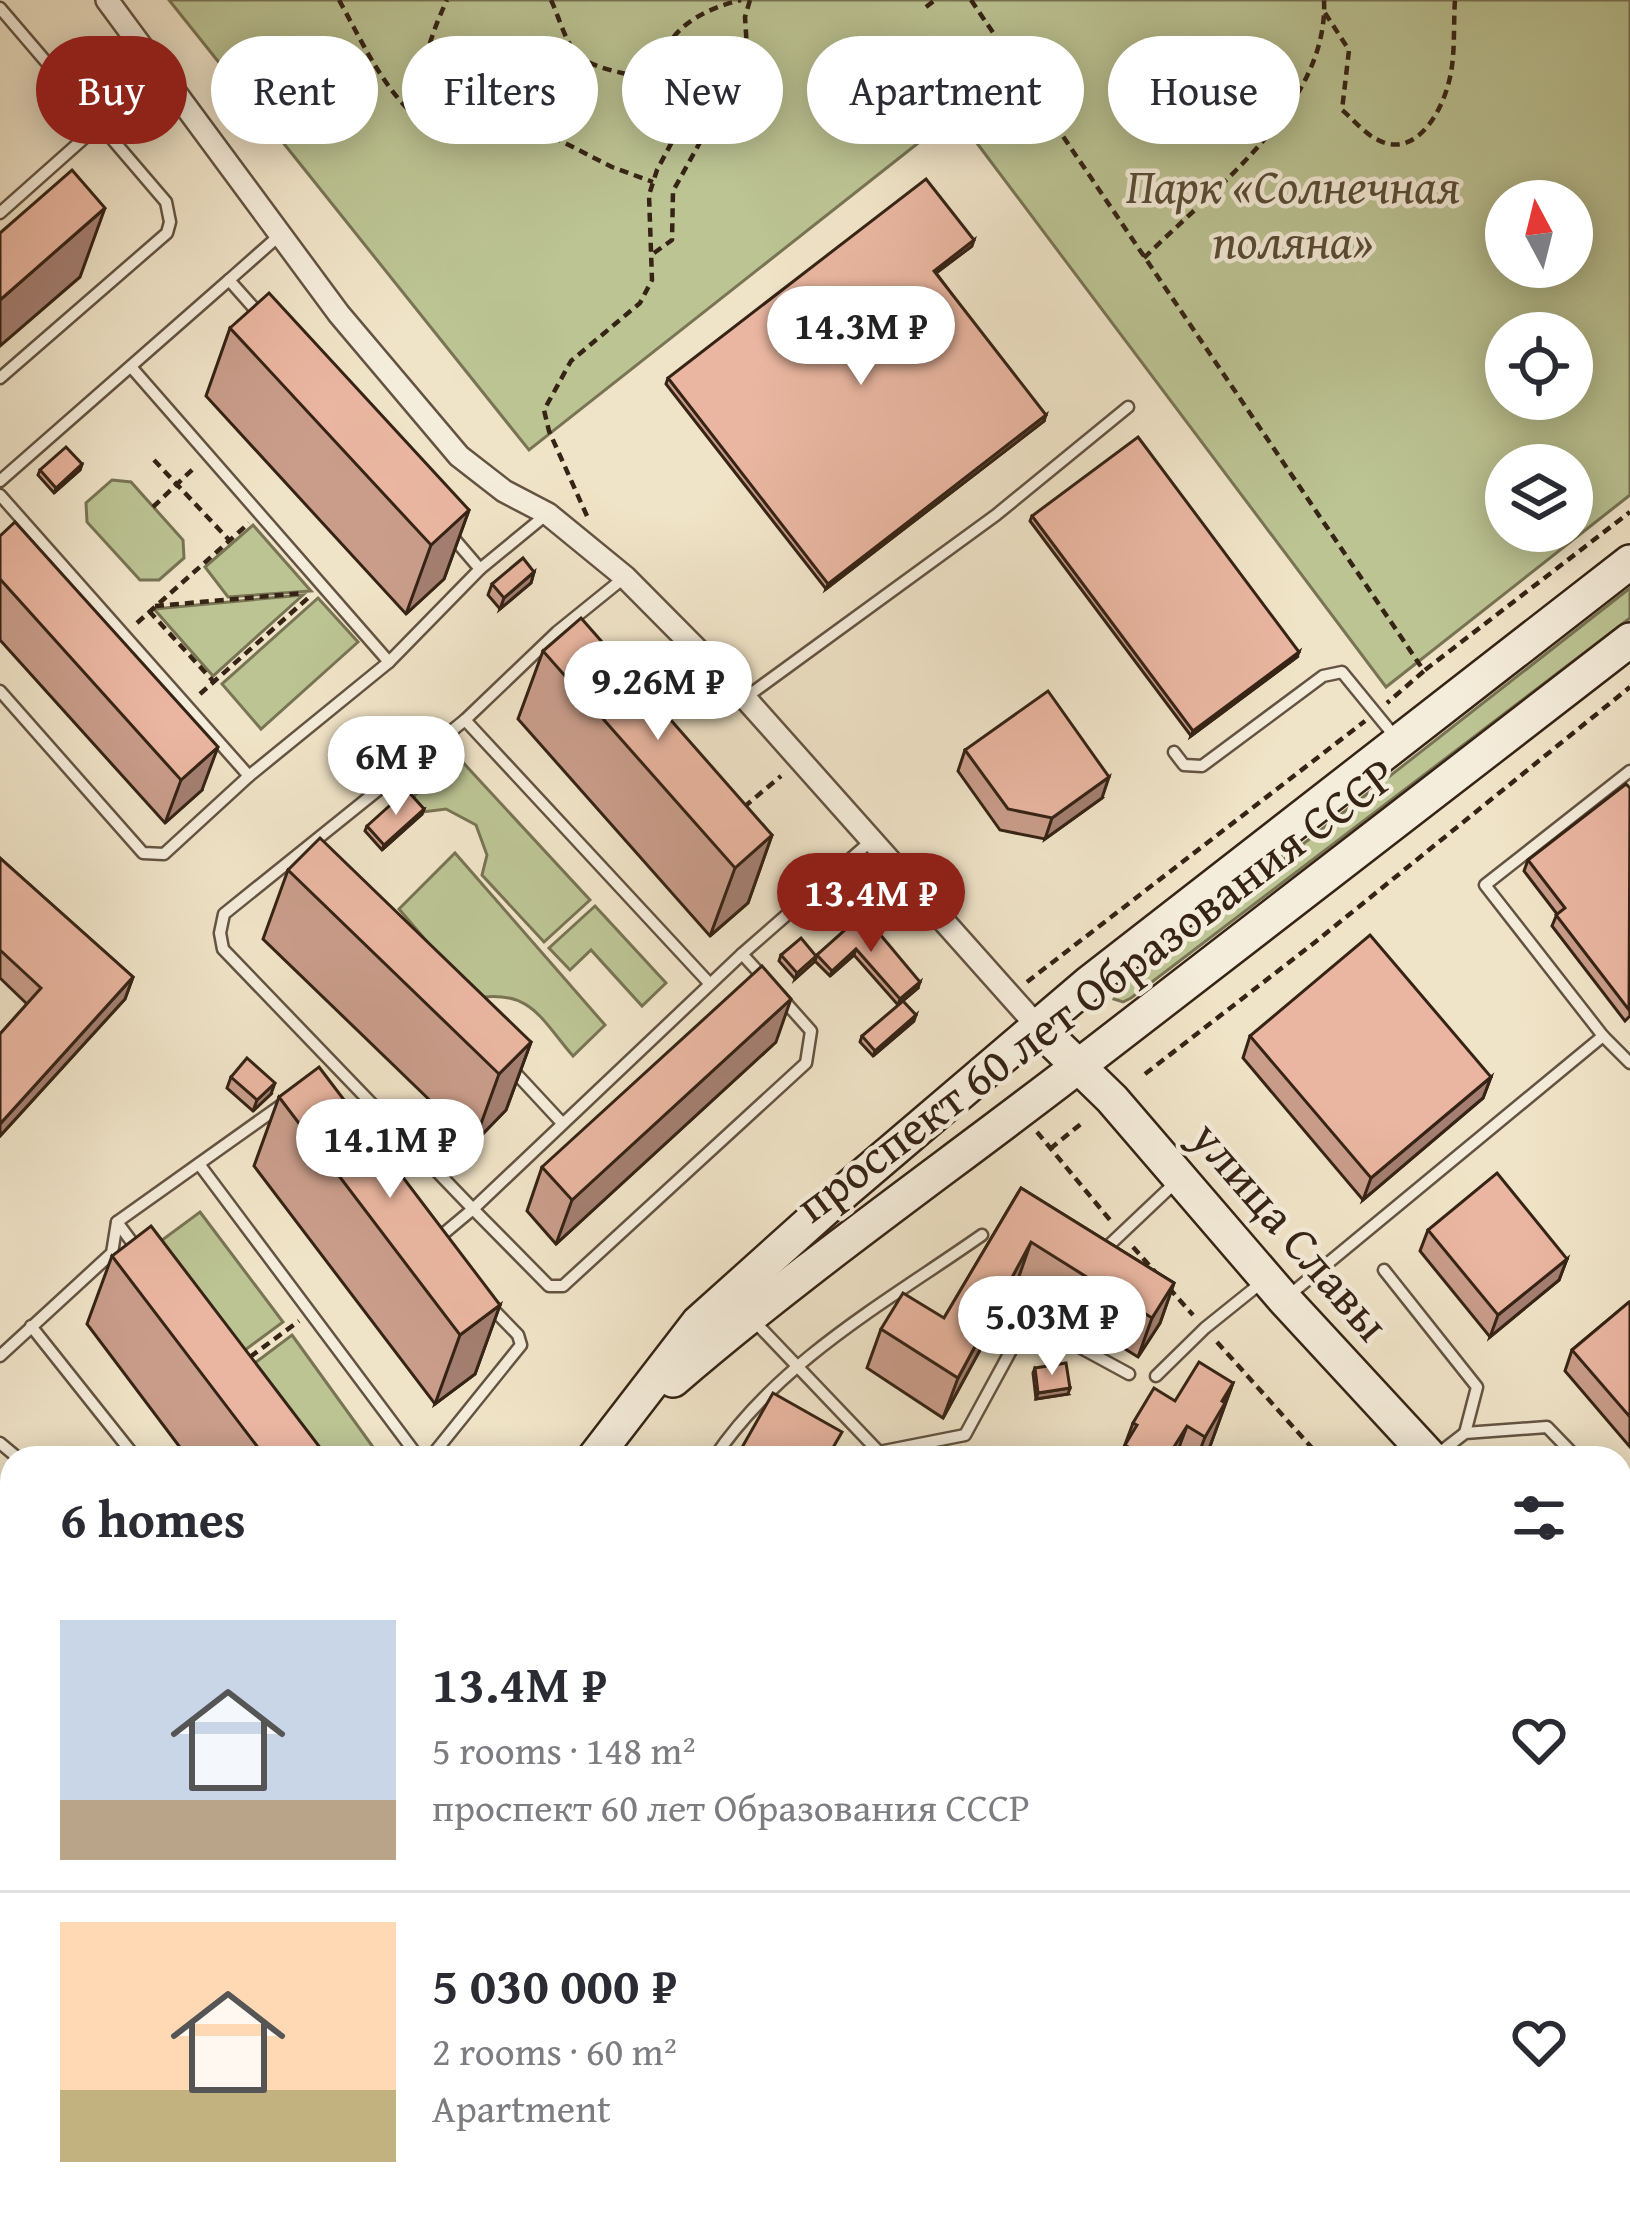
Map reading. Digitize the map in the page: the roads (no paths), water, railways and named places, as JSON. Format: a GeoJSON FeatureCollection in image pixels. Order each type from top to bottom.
{"type":"FeatureCollection","features":[{"type":"Feature","properties":{"kind":"main road","name":"проспект 60 лет Образования СССР"},"geometry":{"type":"LineString","coordinates":[[604,1446],[698,1323],[845,1191],[1089,983],[1630,562]]}},
{"type":"Feature","properties":{"kind":"main road","name":"проспект 60 лет Образования СССР"},"geometry":{"type":"LineString","coordinates":[[624,1422],[749,1315],[1630,640]]}},
{"type":"Feature","properties":{"kind":"main road","name":"улица Славы"},"geometry":{"type":"LineString","coordinates":[[1039,1028],[1080,1065],[1275,1289],[1421,1446]]}},
{"type":"Feature","properties":{"kind":"street"},"geometry":{"type":"LineString","coordinates":[[107,0],[134,36]]}},
{"type":"Feature","properties":{"kind":"street"},"geometry":{"type":"LineString","coordinates":[[187,108],[339,314],[460,456],[504,491],[548,514],[625,577],[745,698],[1039,1028]]}},
{"type":"Feature","properties":{"kind":"lane"},"geometry":{"type":"LineString","coordinates":[[0,8],[36,50]]}},
{"type":"Feature","properties":{"kind":"lane"},"geometry":{"type":"LineString","coordinates":[[0,213],[78,144]]}},
{"type":"Feature","properties":{"kind":"lane"},"geometry":{"type":"LineString","coordinates":[[0,378],[167,233],[166,202],[117,144]]}},
{"type":"Feature","properties":{"kind":"lane"},"geometry":{"type":"LineString","coordinates":[[0,481],[280,234]]}},
{"type":"Feature","properties":{"kind":"lane"},"geometry":{"type":"LineString","coordinates":[[230,280],[276,334]]}},
{"type":"Feature","properties":{"kind":"lane"},"geometry":{"type":"LineString","coordinates":[[133,368],[320,589],[389,662]]}},
{"type":"Feature","properties":{"kind":"lane"},"geometry":{"type":"LineString","coordinates":[[745,698],[995,515],[1128,407]]}},
{"type":"Feature","properties":{"kind":"lane"},"geometry":{"type":"LineString","coordinates":[[0,495],[249,776]]}},
{"type":"Feature","properties":{"kind":"lane"},"geometry":{"type":"LineString","coordinates":[[0,691],[143,853],[164,854],[249,776],[389,662],[480,569],[548,514]]}},
{"type":"Feature","properties":{"kind":"lane"},"geometry":{"type":"LineString","coordinates":[[433,515],[480,569]]}},
{"type":"Feature","properties":{"kind":"lane"},"geometry":{"type":"LineString","coordinates":[[625,577],[557,632],[465,720],[224,914],[220,932],[224,949],[549,1286],[563,1286],[806,1064],[812,1031],[742,954]]}},
{"type":"Feature","properties":{"kind":"lane"},"geometry":{"type":"LineString","coordinates":[[1174,752],[1184,765],[1202,766],[1323,676],[1342,672],[1400,742]]}},
{"type":"Feature","properties":{"kind":"lane"},"geometry":{"type":"LineString","coordinates":[[465,720],[710,984]]}},
{"type":"Feature","properties":{"kind":"lane"},"geometry":{"type":"LineString","coordinates":[[1630,771],[1485,885],[1603,1036],[1630,1063]]}},
{"type":"Feature","properties":{"kind":"lane"},"geometry":{"type":"LineString","coordinates":[[432,1244],[742,954],[871,842]]}},
{"type":"Feature","properties":{"kind":"lane"},"geometry":{"type":"LineString","coordinates":[[306,850],[322,867]]}},
{"type":"Feature","properties":{"kind":"lane"},"geometry":{"type":"LineString","coordinates":[[1156,1376],[1204,1328],[1275,1289],[1603,1036]]}},
{"type":"Feature","properties":{"kind":"lane"},"geometry":{"type":"LineString","coordinates":[[498,1054],[562,1123]]}},
{"type":"Feature","properties":{"kind":"lane"},"geometry":{"type":"LineString","coordinates":[[0,1356],[112,1253],[117,1222],[282,1102],[304,1105]]}},
{"type":"Feature","properties":{"kind":"lane"},"geometry":{"type":"LineString","coordinates":[[199,1164],[410,1446]]}},
{"type":"Feature","properties":{"kind":"lane"},"geometry":{"type":"LineString","coordinates":[[1089,1242],[1103,1251],[1181,1178]]}},
{"type":"Feature","properties":{"kind":"lane"},"geometry":{"type":"LineString","coordinates":[[117,1222],[145,1260]]}},
{"type":"Feature","properties":{"kind":"lane"},"geometry":{"type":"LineString","coordinates":[[416,1226],[446,1259]]}},
{"type":"Feature","properties":{"kind":"lane"},"geometry":{"type":"LineString","coordinates":[[722,1446],[741,1418],[795,1367],[982,1235]]}},
{"type":"Feature","properties":{"kind":"lane"},"geometry":{"type":"LineString","coordinates":[[1384,1270],[1477,1387],[1465,1433]]}},
{"type":"Feature","properties":{"kind":"lane"},"geometry":{"type":"LineString","coordinates":[[440,1446],[521,1345],[518,1335],[475,1289]]}},
{"type":"Feature","properties":{"kind":"lane"},"geometry":{"type":"LineString","coordinates":[[749,1315],[869,1446]]}},
{"type":"Feature","properties":{"kind":"lane"},"geometry":{"type":"LineString","coordinates":[[917,1446],[965,1435],[1028,1319],[1129,1374]]}},
{"type":"Feature","properties":{"kind":"lane"},"geometry":{"type":"LineString","coordinates":[[31,1326],[126,1446]]}},
{"type":"Feature","properties":{"kind":"lane"},"geometry":{"type":"LineString","coordinates":[[1448,1446],[1465,1433],[1546,1426],[1565,1446]]}},
{"type":"Feature","properties":{"kind":"park label","name":"Парк «Солнечная поляна»"},"geometry":{"type":"Point","coordinates":[1293,212]}}]}
